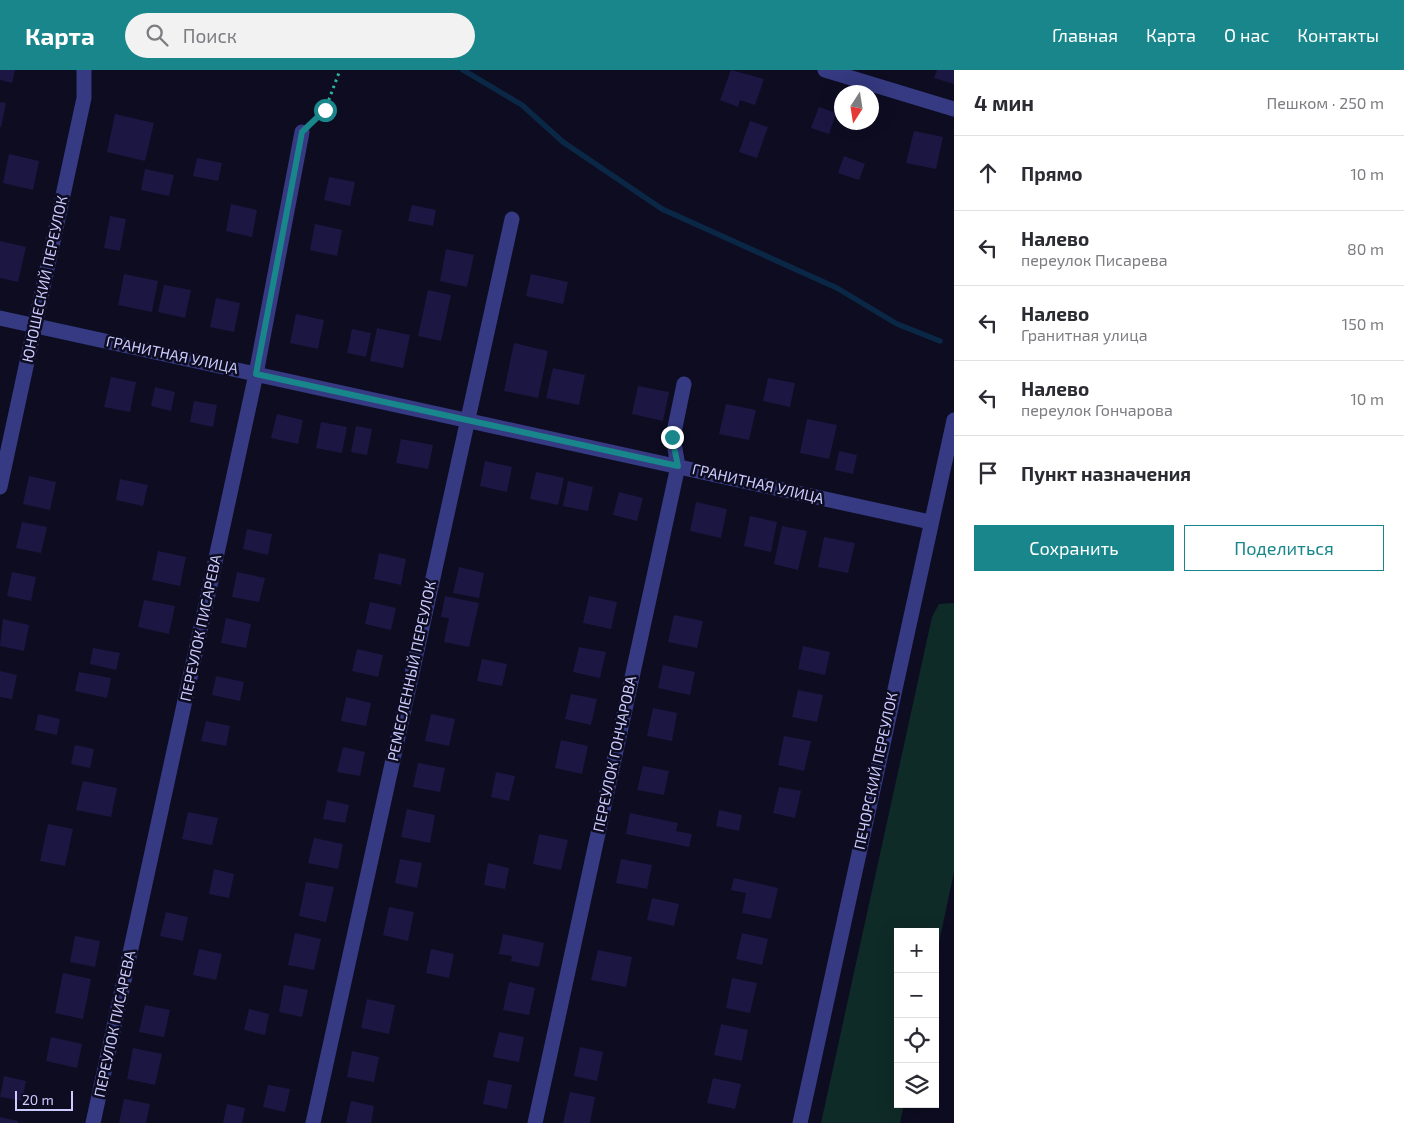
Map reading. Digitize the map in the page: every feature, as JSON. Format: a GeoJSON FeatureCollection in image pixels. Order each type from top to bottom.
{"type":"FeatureCollection","features":[{"type":"Feature","properties":{"kind":"street","name":"ЮНОШЕСКИЙ ПЕРЕУЛОК"},"geometry":{"type":"LineString","coordinates":[[0,487],[84,98],[84,70]]}},
{"type":"Feature","properties":{"kind":"street"},"geometry":{"type":"LineString","coordinates":[[825,70],[954,110]]}},
{"type":"Feature","properties":{"kind":"street","name":"ПЕРЕУЛОК ПИСАРЕВА"},"geometry":{"type":"LineString","coordinates":[[93,1123],[256,374],[302,132]]}},
{"type":"Feature","properties":{"kind":"street","name":"РЕМЕСЛЕННЫЙ ПЕРЕУЛОК"},"geometry":{"type":"LineString","coordinates":[[313,1123],[512,219]]}},
{"type":"Feature","properties":{"kind":"street","name":"ГРАНИТНАЯ УЛИЦА"},"geometry":{"type":"LineString","coordinates":[[0,318],[930,522]]}},
{"type":"Feature","properties":{"kind":"street","name":"ПЕРЕУЛОК ГОНЧАРОВА"},"geometry":{"type":"LineString","coordinates":[[535,1123],[678,466],[672,437],[684,384]]}},
{"type":"Feature","properties":{"kind":"street","name":"ПЕЧОРСКИЙ ПЕРЕУЛОК"},"geometry":{"type":"LineString","coordinates":[[800,1123],[930,522],[954,420]]}},
{"type":"Feature","properties":{"kind":"path"},"geometry":{"type":"LineString","coordinates":[[302,132],[325,110],[340,70]]}},
{"type":"Feature","properties":{"kind":"green space"},"geometry":{"type":"Polygon","coordinates":[[[954,603],[954,872],[939,942],[939,928],[894,928],[894,1108],[903,1108],[900,1123],[821,1123],[932,617],[939,604],[954,603]]]}},
{"type":"Feature","properties":{"kind":"building"},"geometry":{"type":"Polygon","coordinates":[[[0,70],[15,70],[12,83],[0,80],[0,70]]]}},
{"type":"Feature","properties":{"kind":"building"},"geometry":{"type":"Polygon","coordinates":[[[731,70],[764,79],[755,105],[740,100],[738,107],[720,100],[731,70]]]}},
{"type":"Feature","properties":{"kind":"building"},"geometry":{"type":"Polygon","coordinates":[[[937,70],[954,70],[954,84],[934,78],[937,70]]]}},
{"type":"Feature","properties":{"kind":"building"},"geometry":{"type":"Polygon","coordinates":[[[0,102],[6,103],[1,127],[0,127],[0,102]]]}},
{"type":"Feature","properties":{"kind":"building"},"geometry":{"type":"Polygon","coordinates":[[[819,107],[834,112],[834,119],[829,134],[811,128],[819,107]]]}},
{"type":"Feature","properties":{"kind":"building"},"geometry":{"type":"Polygon","coordinates":[[[115,114],[154,123],[145,161],[107,152],[115,114]]]}},
{"type":"Feature","properties":{"kind":"building"},"geometry":{"type":"Polygon","coordinates":[[[750,121],[768,127],[757,158],[739,152],[750,121]]]}},
{"type":"Feature","properties":{"kind":"building"},"geometry":{"type":"Polygon","coordinates":[[[914,131],[943,137],[936,169],[906,163],[914,131]]]}},
{"type":"Feature","properties":{"kind":"building"},"geometry":{"type":"Polygon","coordinates":[[[9,154],[39,161],[33,190],[3,183],[9,154]]]}},
{"type":"Feature","properties":{"kind":"building"},"geometry":{"type":"Polygon","coordinates":[[[844,156],[865,164],[859,180],[838,173],[844,156]]]}},
{"type":"Feature","properties":{"kind":"building"},"geometry":{"type":"Polygon","coordinates":[[[197,158],[222,163],[218,181],[193,176],[197,158]]]}},
{"type":"Feature","properties":{"kind":"building"},"geometry":{"type":"Polygon","coordinates":[[[145,169],[174,175],[169,196],[141,190],[145,169]]]}},
{"type":"Feature","properties":{"kind":"building"},"geometry":{"type":"Polygon","coordinates":[[[329,177],[355,182],[350,206],[324,200],[329,177]]]}},
{"type":"Feature","properties":{"kind":"building"},"geometry":{"type":"Polygon","coordinates":[[[231,204],[257,210],[252,237],[226,231],[231,204]]]}},
{"type":"Feature","properties":{"kind":"building"},"geometry":{"type":"Polygon","coordinates":[[[412,205],[436,210],[433,226],[408,221],[412,205]]]}},
{"type":"Feature","properties":{"kind":"building"},"geometry":{"type":"Polygon","coordinates":[[[110,216],[126,219],[120,251],[104,248],[110,216]]]}},
{"type":"Feature","properties":{"kind":"building"},"geometry":{"type":"Polygon","coordinates":[[[315,224],[342,230],[337,256],[310,250],[315,224]]]}},
{"type":"Feature","properties":{"kind":"building"},"geometry":{"type":"Polygon","coordinates":[[[0,241],[26,247],[18,282],[0,278],[0,241]]]}},
{"type":"Feature","properties":{"kind":"building"},"geometry":{"type":"Polygon","coordinates":[[[446,249],[474,255],[467,287],[440,281],[446,249]]]}},
{"type":"Feature","properties":{"kind":"building"},"geometry":{"type":"Polygon","coordinates":[[[124,274],[158,281],[152,312],[118,305],[124,274]]]}},
{"type":"Feature","properties":{"kind":"building"},"geometry":{"type":"Polygon","coordinates":[[[531,274],[568,282],[563,304],[526,296],[531,274]]]}},
{"type":"Feature","properties":{"kind":"building"},"geometry":{"type":"Polygon","coordinates":[[[164,285],[191,290],[185,318],[158,312],[164,285]]]}},
{"type":"Feature","properties":{"kind":"building"},"geometry":{"type":"Polygon","coordinates":[[[428,290],[451,295],[441,341],[418,336],[428,290]]]}},
{"type":"Feature","properties":{"kind":"building"},"geometry":{"type":"Polygon","coordinates":[[[216,298],[240,303],[234,332],[210,327],[216,298]]]}},
{"type":"Feature","properties":{"kind":"building"},"geometry":{"type":"Polygon","coordinates":[[[296,314],[324,320],[318,349],[290,343],[296,314]]]}},
{"type":"Feature","properties":{"kind":"building"},"geometry":{"type":"Polygon","coordinates":[[[377,328],[410,335],[403,368],[370,361],[377,328]]]}},
{"type":"Feature","properties":{"kind":"building"},"geometry":{"type":"Polygon","coordinates":[[[352,329],[371,333],[366,357],[347,353],[352,329]]]}},
{"type":"Feature","properties":{"kind":"building"},"geometry":{"type":"Polygon","coordinates":[[[514,343],[548,351],[538,398],[504,391],[514,343]]]}},
{"type":"Feature","properties":{"kind":"building"},"geometry":{"type":"Polygon","coordinates":[[[553,368],[585,375],[579,405],[546,398],[553,368]]]}},
{"type":"Feature","properties":{"kind":"building"},"geometry":{"type":"Polygon","coordinates":[[[111,377],[136,382],[130,412],[104,407],[111,377]]]}},
{"type":"Feature","properties":{"kind":"building"},"geometry":{"type":"Polygon","coordinates":[[[768,378],[795,383],[790,407],[763,401],[768,378]]]}},
{"type":"Feature","properties":{"kind":"building"},"geometry":{"type":"Polygon","coordinates":[[[638,386],[669,392],[663,421],[632,414],[638,386]]]}},
{"type":"Feature","properties":{"kind":"building"},"geometry":{"type":"Polygon","coordinates":[[[155,387],[175,392],[171,411],[151,406],[155,387]]]}},
{"type":"Feature","properties":{"kind":"building"},"geometry":{"type":"Polygon","coordinates":[[[194,401],[217,405],[213,427],[190,422],[194,401]]]}},
{"type":"Feature","properties":{"kind":"building"},"geometry":{"type":"Polygon","coordinates":[[[726,404],[756,410],[749,440],[719,434],[726,404]]]}},
{"type":"Feature","properties":{"kind":"building"},"geometry":{"type":"Polygon","coordinates":[[[277,414],[303,420],[298,444],[271,438],[277,414]]]}},
{"type":"Feature","properties":{"kind":"building"},"geometry":{"type":"Polygon","coordinates":[[[807,419],[837,425],[829,459],[800,453],[807,419]]]}},
{"type":"Feature","properties":{"kind":"building"},"geometry":{"type":"Polygon","coordinates":[[[321,422],[347,427],[342,453],[316,448],[321,422]]]}},
{"type":"Feature","properties":{"kind":"building"},"geometry":{"type":"Polygon","coordinates":[[[356,426],[372,429],[367,455],[351,452],[356,426]]]}},
{"type":"Feature","properties":{"kind":"building"},"geometry":{"type":"Polygon","coordinates":[[[401,439],[433,445],[428,469],[396,463],[401,439]]]}},
{"type":"Feature","properties":{"kind":"building"},"geometry":{"type":"Polygon","coordinates":[[[839,451],[857,455],[853,474],[835,470],[839,451]]]}},
{"type":"Feature","properties":{"kind":"building"},"geometry":{"type":"Polygon","coordinates":[[[485,461],[512,467],[507,492],[480,486],[485,461]]]}},
{"type":"Feature","properties":{"kind":"building"},"geometry":{"type":"Polygon","coordinates":[[[536,472],[564,478],[558,505],[530,499],[536,472]]]}},
{"type":"Feature","properties":{"kind":"building"},"geometry":{"type":"Polygon","coordinates":[[[29,476],[56,482],[50,510],[23,504],[29,476]]]}},
{"type":"Feature","properties":{"kind":"building"},"geometry":{"type":"Polygon","coordinates":[[[120,479],[148,485],[143,506],[116,500],[120,479]]]}},
{"type":"Feature","properties":{"kind":"building"},"geometry":{"type":"Polygon","coordinates":[[[568,481],[593,487],[588,511],[563,506],[568,481]]]}},
{"type":"Feature","properties":{"kind":"building"},"geometry":{"type":"Polygon","coordinates":[[[619,492],[643,498],[637,521],[613,515],[619,492]]]}},
{"type":"Feature","properties":{"kind":"building"},"geometry":{"type":"Polygon","coordinates":[[[696,502],[727,509],[721,538],[690,531],[696,502]]]}},
{"type":"Feature","properties":{"kind":"building"},"geometry":{"type":"Polygon","coordinates":[[[750,516],[777,522],[771,552],[744,546],[750,516]]]}},
{"type":"Feature","properties":{"kind":"building"},"geometry":{"type":"Polygon","coordinates":[[[22,522],[47,527],[41,553],[16,548],[22,522]]]}},
{"type":"Feature","properties":{"kind":"building"},"geometry":{"type":"Polygon","coordinates":[[[782,526],[807,531],[798,570],[774,564],[782,526]]]}},
{"type":"Feature","properties":{"kind":"building"},"geometry":{"type":"Polygon","coordinates":[[[247,529],[272,534],[268,555],[243,549],[247,529]]]}},
{"type":"Feature","properties":{"kind":"building"},"geometry":{"type":"Polygon","coordinates":[[[824,537],[855,543],[848,573],[818,567],[824,537]]]}},
{"type":"Feature","properties":{"kind":"building"},"geometry":{"type":"Polygon","coordinates":[[[158,551],[186,557],[180,586],[152,580],[158,551]]]}},
{"type":"Feature","properties":{"kind":"building"},"geometry":{"type":"Polygon","coordinates":[[[379,553],[406,559],[401,585],[374,579],[379,553]]]}},
{"type":"Feature","properties":{"kind":"building"},"geometry":{"type":"Polygon","coordinates":[[[459,567],[484,573],[479,598],[453,593],[459,567]]]}},
{"type":"Feature","properties":{"kind":"building"},"geometry":{"type":"Polygon","coordinates":[[[12,572],[36,577],[31,601],[7,596],[12,572]]]}},
{"type":"Feature","properties":{"kind":"building"},"geometry":{"type":"Polygon","coordinates":[[[237,572],[265,578],[259,602],[232,597],[237,572]]]}},
{"type":"Feature","properties":{"kind":"building"},"geometry":{"type":"Polygon","coordinates":[[[445,596],[479,603],[469,647],[444,642],[449,618],[441,617],[445,596]]]}},
{"type":"Feature","properties":{"kind":"building"},"geometry":{"type":"Polygon","coordinates":[[[589,596],[617,602],[611,629],[583,623],[589,596]]]}},
{"type":"Feature","properties":{"kind":"building"},"geometry":{"type":"Polygon","coordinates":[[[144,600],[175,606],[169,634],[138,627],[144,600]]]}},
{"type":"Feature","properties":{"kind":"building"},"geometry":{"type":"Polygon","coordinates":[[[370,602],[396,608],[391,630],[365,624],[370,602]]]}},
{"type":"Feature","properties":{"kind":"building"},"geometry":{"type":"Polygon","coordinates":[[[674,615],[703,621],[697,648],[668,642],[674,615]]]}},
{"type":"Feature","properties":{"kind":"building"},"geometry":{"type":"Polygon","coordinates":[[[226,618],[251,624],[246,648],[221,643],[226,618]]]}},
{"type":"Feature","properties":{"kind":"building"},"geometry":{"type":"Polygon","coordinates":[[[3,619],[29,625],[24,651],[0,646],[3,619]]]}},
{"type":"Feature","properties":{"kind":"building"},"geometry":{"type":"Polygon","coordinates":[[[803,646],[830,652],[825,675],[798,669],[803,646]]]}},
{"type":"Feature","properties":{"kind":"building"},"geometry":{"type":"Polygon","coordinates":[[[579,647],[606,652],[600,678],[573,672],[579,647]]]}},
{"type":"Feature","properties":{"kind":"building"},"geometry":{"type":"Polygon","coordinates":[[[93,648],[120,653],[116,670],[90,664],[93,648]]]}},
{"type":"Feature","properties":{"kind":"building"},"geometry":{"type":"Polygon","coordinates":[[[357,649],[383,655],[378,677],[352,671],[357,649]]]}},
{"type":"Feature","properties":{"kind":"building"},"geometry":{"type":"Polygon","coordinates":[[[482,659],[507,664],[502,686],[477,681],[482,659]]]}},
{"type":"Feature","properties":{"kind":"building"},"geometry":{"type":"Polygon","coordinates":[[[663,665],[695,672],[690,695],[658,688],[663,665]]]}},
{"type":"Feature","properties":{"kind":"building"},"geometry":{"type":"Polygon","coordinates":[[[0,671],[17,675],[12,699],[0,697],[0,671]]]}},
{"type":"Feature","properties":{"kind":"building"},"geometry":{"type":"Polygon","coordinates":[[[79,672],[111,678],[107,698],[75,691],[79,672]]]}},
{"type":"Feature","properties":{"kind":"building"},"geometry":{"type":"Polygon","coordinates":[[[216,676],[244,682],[240,701],[212,695],[216,676]]]}},
{"type":"Feature","properties":{"kind":"building"},"geometry":{"type":"Polygon","coordinates":[[[798,690],[823,695],[817,722],[792,717],[798,690]]]}},
{"type":"Feature","properties":{"kind":"building"},"geometry":{"type":"Polygon","coordinates":[[[571,694],[597,699],[591,725],[565,719],[571,694]]]}},
{"type":"Feature","properties":{"kind":"building"},"geometry":{"type":"Polygon","coordinates":[[[346,697],[371,703],[366,726],[341,721],[346,697]]]}},
{"type":"Feature","properties":{"kind":"building"},"geometry":{"type":"Polygon","coordinates":[[[653,708],[677,713],[672,741],[647,736],[653,708]]]}},
{"type":"Feature","properties":{"kind":"building"},"geometry":{"type":"Polygon","coordinates":[[[38,714],[60,719],[57,735],[35,730],[38,714]]]}},
{"type":"Feature","properties":{"kind":"building"},"geometry":{"type":"Polygon","coordinates":[[[431,714],[455,719],[449,746],[425,741],[431,714]]]}},
{"type":"Feature","properties":{"kind":"building"},"geometry":{"type":"Polygon","coordinates":[[[206,721],[230,726],[226,746],[201,741],[206,721]]]}},
{"type":"Feature","properties":{"kind":"building"},"geometry":{"type":"Polygon","coordinates":[[[784,736],[811,741],[804,771],[778,765],[784,736]]]}},
{"type":"Feature","properties":{"kind":"building"},"geometry":{"type":"Polygon","coordinates":[[[561,740],[588,746],[582,774],[555,768],[561,740]]]}},
{"type":"Feature","properties":{"kind":"building"},"geometry":{"type":"Polygon","coordinates":[[[75,745],[94,749],[90,768],[71,764],[75,745]]]}},
{"type":"Feature","properties":{"kind":"building"},"geometry":{"type":"Polygon","coordinates":[[[343,747],[365,752],[360,776],[337,772],[343,747]]]}},
{"type":"Feature","properties":{"kind":"building"},"geometry":{"type":"Polygon","coordinates":[[[418,763],[445,768],[440,792],[413,787],[418,763]]]}},
{"type":"Feature","properties":{"kind":"building"},"geometry":{"type":"Polygon","coordinates":[[[643,766],[669,771],[664,795],[637,790],[643,766]]]}},
{"type":"Feature","properties":{"kind":"building"},"geometry":{"type":"Polygon","coordinates":[[[496,772],[515,776],[509,801],[491,797],[496,772]]]}},
{"type":"Feature","properties":{"kind":"building"},"geometry":{"type":"Polygon","coordinates":[[[83,781],[117,788],[111,817],[76,810],[83,781]]]}},
{"type":"Feature","properties":{"kind":"building"},"geometry":{"type":"Polygon","coordinates":[[[779,787],[801,791],[795,818],[773,813],[779,787]]]}},
{"type":"Feature","properties":{"kind":"building"},"geometry":{"type":"Polygon","coordinates":[[[327,800],[349,805],[345,823],[323,819],[327,800]]]}},
{"type":"Feature","properties":{"kind":"building"},"geometry":{"type":"Polygon","coordinates":[[[407,809],[435,815],[430,843],[401,837],[407,809]]]}},
{"type":"Feature","properties":{"kind":"building"},"geometry":{"type":"Polygon","coordinates":[[[719,810],[742,815],[739,831],[716,826],[719,810]]]}},
{"type":"Feature","properties":{"kind":"building"},"geometry":{"type":"Polygon","coordinates":[[[188,812],[218,818],[212,845],[182,839],[188,812]]]}},
{"type":"Feature","properties":{"kind":"building"},"geometry":{"type":"Polygon","coordinates":[[[630,813],[678,823],[676,831],[692,834],[689,847],[626,834],[630,813]]]}},
{"type":"Feature","properties":{"kind":"building"},"geometry":{"type":"Polygon","coordinates":[[[48,824],[73,829],[65,866],[40,861],[48,824]]]}},
{"type":"Feature","properties":{"kind":"building"},"geometry":{"type":"Polygon","coordinates":[[[539,834],[568,840],[561,870],[533,864],[539,834]]]}},
{"type":"Feature","properties":{"kind":"building"},"geometry":{"type":"Polygon","coordinates":[[[314,838],[343,844],[338,869],[308,863],[314,838]]]}},
{"type":"Feature","properties":{"kind":"building"},"geometry":{"type":"Polygon","coordinates":[[[400,859],[422,863],[417,888],[395,883],[400,859]]]}},
{"type":"Feature","properties":{"kind":"building"},"geometry":{"type":"Polygon","coordinates":[[[621,859],[652,865],[647,889],[616,883],[621,859]]]}},
{"type":"Feature","properties":{"kind":"building"},"geometry":{"type":"Polygon","coordinates":[[[488,863],[509,868],[505,889],[484,885],[488,863]]]}},
{"type":"Feature","properties":{"kind":"building"},"geometry":{"type":"Polygon","coordinates":[[[214,869],[234,874],[229,898],[209,894],[214,869]]]}},
{"type":"Feature","properties":{"kind":"building"},"geometry":{"type":"Polygon","coordinates":[[[734,878],[778,888],[771,919],[742,913],[746,893],[731,890],[734,878]]]}},
{"type":"Feature","properties":{"kind":"building"},"geometry":{"type":"Polygon","coordinates":[[[306,882],[334,887],[326,922],[299,916],[306,882]]]}},
{"type":"Feature","properties":{"kind":"building"},"geometry":{"type":"Polygon","coordinates":[[[652,898],[679,904],[674,926],[647,920],[652,898]]]}},
{"type":"Feature","properties":{"kind":"building"},"geometry":{"type":"Polygon","coordinates":[[[389,907],[414,912],[408,941],[383,935],[389,907]]]}},
{"type":"Feature","properties":{"kind":"building"},"geometry":{"type":"Polygon","coordinates":[[[166,912],[188,917],[183,941],[160,936],[166,912]]]}},
{"type":"Feature","properties":{"kind":"building"},"geometry":{"type":"Polygon","coordinates":[[[295,933],[321,939],[314,970],[288,965],[295,933]]]}},
{"type":"Feature","properties":{"kind":"building"},"geometry":{"type":"Polygon","coordinates":[[[742,933],[768,939],[762,965],[736,959],[742,933]]]}},
{"type":"Feature","properties":{"kind":"building"},"geometry":{"type":"Polygon","coordinates":[[[503,934],[544,943],[539,967],[511,961],[512,956],[499,954],[503,934]]]}},
{"type":"Feature","properties":{"kind":"building"},"geometry":{"type":"Polygon","coordinates":[[[75,936],[100,941],[95,967],[70,962],[75,936]]]}},
{"type":"Feature","properties":{"kind":"building"},"geometry":{"type":"Polygon","coordinates":[[[199,949],[222,954],[216,980],[193,975],[199,949]]]}},
{"type":"Feature","properties":{"kind":"building"},"geometry":{"type":"Polygon","coordinates":[[[431,949],[454,954],[449,978],[426,973],[431,949]]]}},
{"type":"Feature","properties":{"kind":"building"},"geometry":{"type":"Polygon","coordinates":[[[598,950],[632,957],[626,987],[591,980],[598,950]]]}},
{"type":"Feature","properties":{"kind":"building"},"geometry":{"type":"Polygon","coordinates":[[[63,973],[91,979],[83,1019],[55,1013],[63,973]]]}},
{"type":"Feature","properties":{"kind":"building"},"geometry":{"type":"Polygon","coordinates":[[[732,978],[757,983],[750,1013],[726,1008],[732,978]]]}},
{"type":"Feature","properties":{"kind":"building"},"geometry":{"type":"Polygon","coordinates":[[[509,982],[535,988],[529,1015],[503,1010],[509,982]]]}},
{"type":"Feature","properties":{"kind":"building"},"geometry":{"type":"Polygon","coordinates":[[[284,985],[308,990],[302,1017],[279,1012],[284,985]]]}},
{"type":"Feature","properties":{"kind":"building"},"geometry":{"type":"Polygon","coordinates":[[[367,999],[395,1005],[389,1034],[361,1028],[367,999]]]}},
{"type":"Feature","properties":{"kind":"building"},"geometry":{"type":"Polygon","coordinates":[[[145,1005],[170,1010],[164,1037],[139,1032],[145,1005]]]}},
{"type":"Feature","properties":{"kind":"building"},"geometry":{"type":"Polygon","coordinates":[[[249,1009],[269,1014],[265,1035],[244,1030],[249,1009]]]}},
{"type":"Feature","properties":{"kind":"building"},"geometry":{"type":"Polygon","coordinates":[[[721,1024],[748,1030],[742,1061],[714,1055],[721,1024]]]}},
{"type":"Feature","properties":{"kind":"building"},"geometry":{"type":"Polygon","coordinates":[[[499,1032],[524,1037],[519,1062],[493,1057],[499,1032]]]}},
{"type":"Feature","properties":{"kind":"building"},"geometry":{"type":"Polygon","coordinates":[[[51,1037],[82,1044],[77,1068],[46,1061],[51,1037]]]}},
{"type":"Feature","properties":{"kind":"building"},"geometry":{"type":"Polygon","coordinates":[[[580,1047],[603,1052],[597,1081],[574,1076],[580,1047]]]}},
{"type":"Feature","properties":{"kind":"building"},"geometry":{"type":"Polygon","coordinates":[[[133,1048],[162,1054],[155,1085],[127,1079],[133,1048]]]}},
{"type":"Feature","properties":{"kind":"building"},"geometry":{"type":"Polygon","coordinates":[[[352,1051],[379,1057],[374,1082],[347,1077],[352,1051]]]}},
{"type":"Feature","properties":{"kind":"building"},"geometry":{"type":"Polygon","coordinates":[[[4,1076],[26,1081],[22,1101],[0,1097],[4,1076]]]}},
{"type":"Feature","properties":{"kind":"building"},"geometry":{"type":"Polygon","coordinates":[[[713,1078],[741,1084],[735,1109],[707,1103],[713,1078]]]}},
{"type":"Feature","properties":{"kind":"building"},"geometry":{"type":"Polygon","coordinates":[[[488,1080],[512,1085],[507,1109],[483,1104],[488,1080]]]}},
{"type":"Feature","properties":{"kind":"building"},"geometry":{"type":"Polygon","coordinates":[[[268,1085],[290,1089],[285,1112],[263,1107],[268,1085]]]}},
{"type":"Feature","properties":{"kind":"building"},"geometry":{"type":"Polygon","coordinates":[[[570,1092],[595,1097],[590,1123],[563,1123],[570,1092]]]}},
{"type":"Feature","properties":{"kind":"building"},"geometry":{"type":"Polygon","coordinates":[[[124,1099],[150,1104],[146,1123],[119,1123],[124,1099]]]}},
{"type":"Feature","properties":{"kind":"building"},"geometry":{"type":"Polygon","coordinates":[[[351,1101],[374,1106],[371,1123],[346,1123],[351,1101]]]}},
{"type":"Feature","properties":{"kind":"building"},"geometry":{"type":"Polygon","coordinates":[[[227,1104],[245,1108],[242,1123],[223,1123],[227,1104]]]}},
{"type":"Feature","properties":{"kind":"building"},"geometry":{"type":"Polygon","coordinates":[[[0,1117],[18,1121],[18,1123],[0,1123],[0,1117]]]}},
{"type":"Feature","properties":{"kind":"waterway"},"geometry":{"type":"LineString","coordinates":[[463,70],[522,105],[563,142],[662,209],[837,288],[897,324],[940,341]]}},
{"type":"Feature","properties":{"kind":"route"},"geometry":{"type":"LineString","coordinates":[[325,110],[302,132],[256,374],[678,466],[672,437]]}}]}
